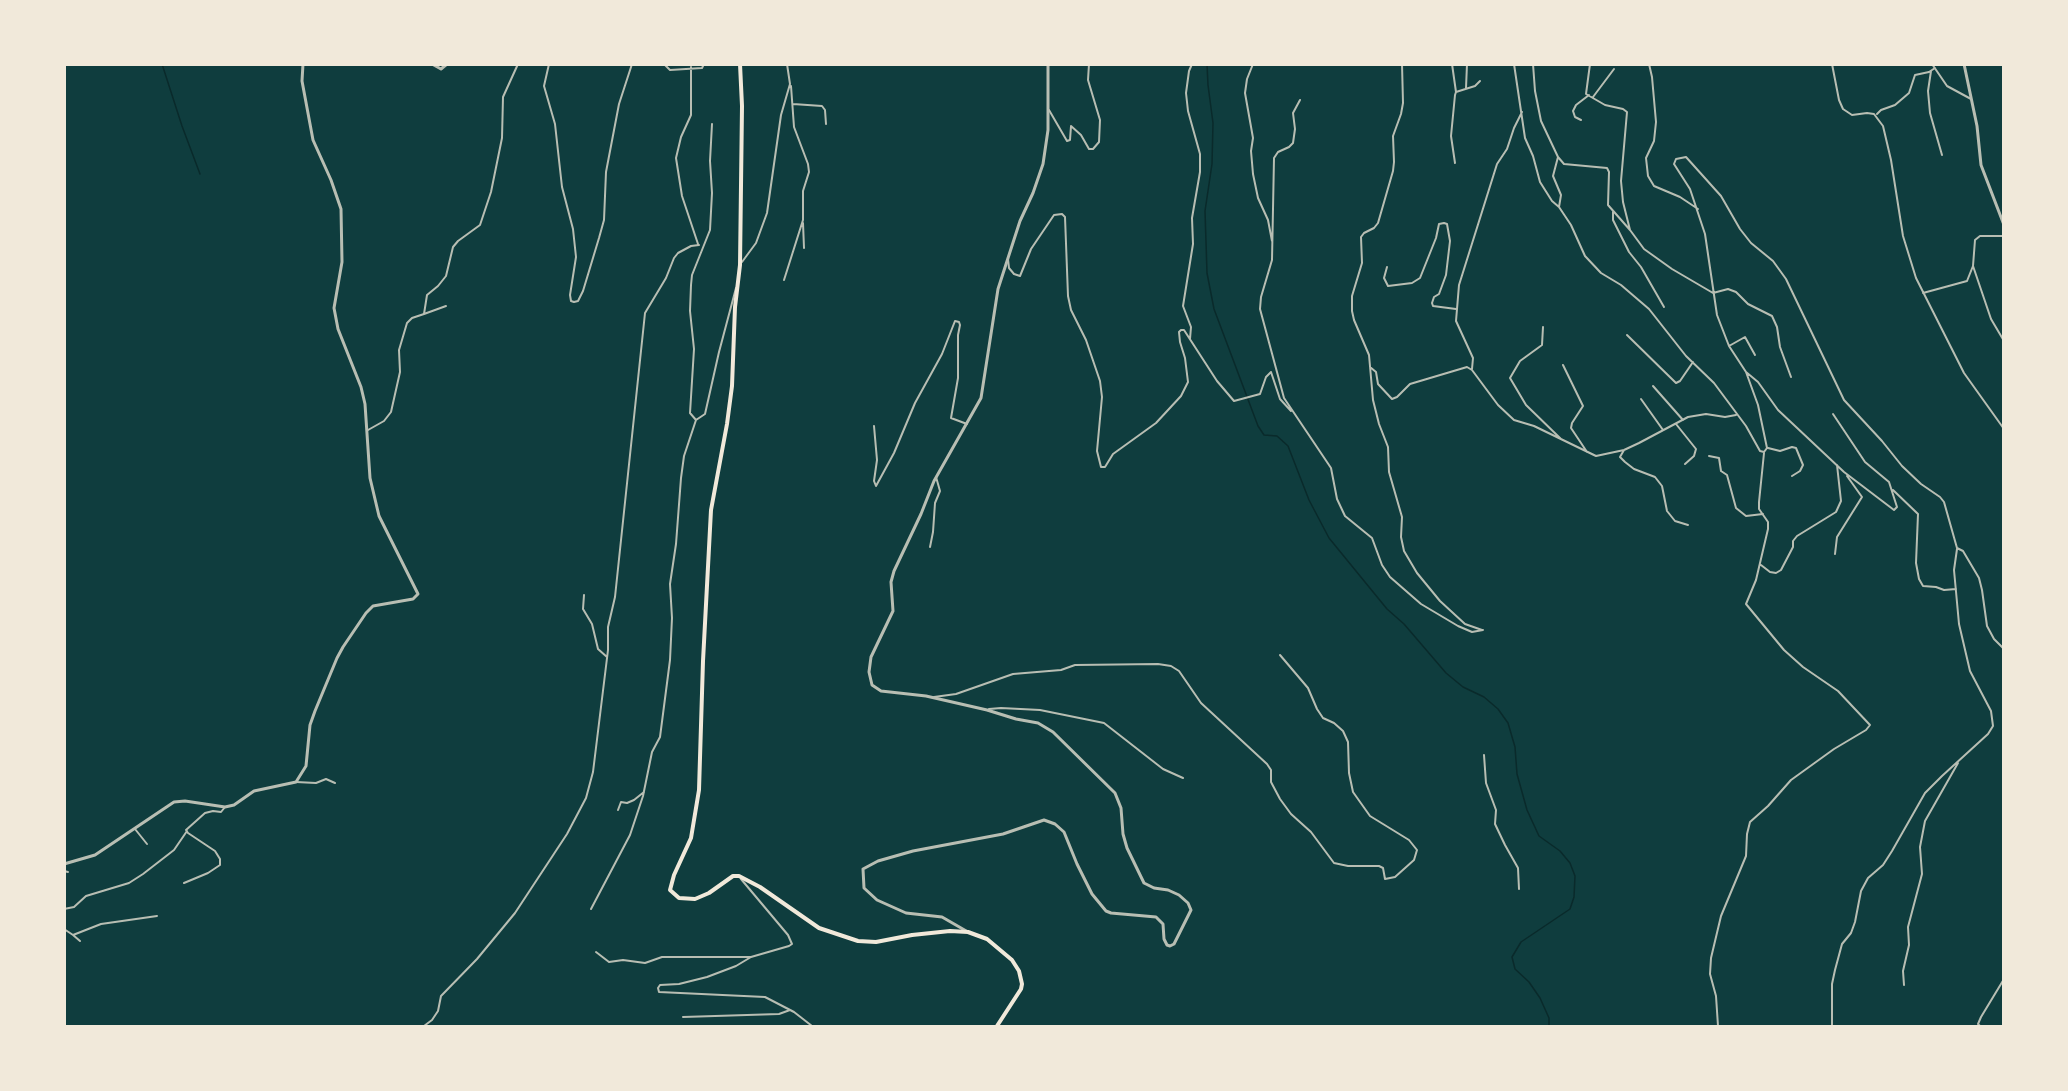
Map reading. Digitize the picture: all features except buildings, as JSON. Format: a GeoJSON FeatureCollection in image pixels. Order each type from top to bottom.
{"type":"FeatureCollection","features":[{"type":"Feature","properties":{"kind":"main road"},"geometry":{"type":"LineString","coordinates":[[740,64],[742,106],[740,265],[737,283],[732,386],[711,510],[699,790],[691,838],[674,875],[670,890],[679,898],[695,899],[733,876],[739,876],[760,887],[819,928],[858,940],[876,942],[932,932],[968,932],[996,945],[1012,960],[1019,971],[1021,989],[997,1026]]}},
{"type":"Feature","properties":{"kind":"street"},"geometry":{"type":"LineString","coordinates":[[296,782],[306,766],[310,725],[333,666],[344,647],[373,606],[413,599],[418,594],[379,516],[370,478],[368,430],[361,387],[334,313],[335,291],[342,262],[341,209],[332,180],[313,140],[302,81],[303,64]]}},
{"type":"Feature","properties":{"kind":"street"},"geometry":{"type":"LineString","coordinates":[[432,64],[444,69],[447,64]]}},
{"type":"Feature","properties":{"kind":"street"},"geometry":{"type":"LineString","coordinates":[[424,314],[427,295],[446,276],[453,247],[458,240],[480,225],[485,214],[502,138],[503,97],[518,64]]}},
{"type":"Feature","properties":{"kind":"street"},"geometry":{"type":"LineString","coordinates":[[549,64],[544,87],[555,124],[562,187],[573,229],[576,257],[570,301],[574,302],[578,301],[584,291],[599,238],[603,220],[606,172],[619,105],[632,64]]}},
{"type":"Feature","properties":{"kind":"street"},"geometry":{"type":"LineString","coordinates":[[664,64],[670,70],[702,68],[704,64]]}},
{"type":"Feature","properties":{"kind":"street"},"geometry":{"type":"LineString","coordinates":[[787,64],[796,135],[809,166],[803,191],[804,248]]}},
{"type":"Feature","properties":{"kind":"street"},"geometry":{"type":"LineString","coordinates":[[968,932],[942,916],[906,914],[877,900],[864,888],[863,868],[868,864],[913,851],[1003,834],[1044,820],[1055,824],[1064,832],[1092,894],[1106,911],[1156,917],[1163,924],[1164,939],[1170,946],[1175,943],[1191,910],[1188,903],[1179,895],[1168,890],[1146,886],[1127,848],[1123,834],[1121,808],[1115,793],[1079,756],[1044,726],[926,696],[881,691],[872,685],[869,672],[871,657],[893,611],[891,582],[894,571],[936,477],[981,398],[998,289],[1007,257],[1043,164],[1048,130],[1048,64]]}},
{"type":"Feature","properties":{"kind":"street"},"geometry":{"type":"LineString","coordinates":[[1048,108],[1067,141],[1070,140],[1071,126],[1081,135],[1089,149],[1093,149],[1099,142],[1100,120],[1088,80],[1089,64]]}},
{"type":"Feature","properties":{"kind":"street"},"geometry":{"type":"LineString","coordinates":[[1190,339],[1191,327],[1183,306],[1193,244],[1192,218],[1200,172],[1200,154],[1188,111],[1186,93],[1192,64]]}},
{"type":"Feature","properties":{"kind":"street"},"geometry":{"type":"LineString","coordinates":[[1253,64],[1245,93],[1253,138],[1251,151],[1253,174],[1258,198],[1268,220],[1272,244]]}},
{"type":"Feature","properties":{"kind":"street"},"geometry":{"type":"LineString","coordinates":[[1300,100],[1294,110],[1293,143],[1278,152],[1274,158],[1271,267],[1261,297],[1260,309],[1284,398],[1331,468],[1337,499],[1345,516],[1372,538],[1390,578],[1421,604],[1458,626],[1472,632],[1483,630],[1465,624],[1440,601],[1417,573],[1404,551],[1401,537],[1402,517],[1389,472],[1388,447],[1373,400],[1373,381],[1368,349],[1354,320],[1352,296],[1362,263],[1361,237],[1378,223],[1393,171],[1393,136],[1403,103],[1402,64]]}},
{"type":"Feature","properties":{"kind":"street"},"geometry":{"type":"LineString","coordinates":[[1452,64],[1456,92],[1451,136],[1455,163]]}},
{"type":"Feature","properties":{"kind":"street"},"geometry":{"type":"LineString","coordinates":[[1466,88],[1467,64]]}},
{"type":"Feature","properties":{"kind":"street"},"geometry":{"type":"LineString","coordinates":[[1514,64],[1525,138],[1540,182],[1552,201],[1559,207],[1589,261],[1601,273],[1621,285],[1643,303],[1714,383],[1746,426],[1760,451],[1764,452]]}},
{"type":"Feature","properties":{"kind":"street"},"geometry":{"type":"LineString","coordinates":[[1533,64],[1541,121],[1558,158],[1564,164],[1607,168],[1609,172],[1607,203],[1644,249],[1672,269],[1713,293],[1728,289],[1736,292],[1748,304],[1772,316],[1791,377]]}},
{"type":"Feature","properties":{"kind":"street"},"geometry":{"type":"LineString","coordinates":[[1590,64],[1586,91],[1589,95],[1605,105],[1627,112],[1621,181],[1623,202],[1630,230]]}},
{"type":"Feature","properties":{"kind":"street"},"geometry":{"type":"LineString","coordinates":[[1649,64],[1653,77],[1656,122],[1654,141],[1646,158],[1648,176],[1654,186],[1680,197],[1698,209]]}},
{"type":"Feature","properties":{"kind":"street"},"geometry":{"type":"LineString","coordinates":[[1832,64],[1843,109],[1852,115],[1867,113],[1876,115]]}},
{"type":"Feature","properties":{"kind":"street"},"geometry":{"type":"LineString","coordinates":[[1932,64],[1947,87],[1971,99]]}},
{"type":"Feature","properties":{"kind":"street"},"geometry":{"type":"LineString","coordinates":[[1964,64],[1977,126],[1981,162],[2004,225]]}},
{"type":"Feature","properties":{"kind":"street"},"geometry":{"type":"LineString","coordinates":[[691,67],[691,115],[681,136],[676,158],[682,196],[702,248]]}},
{"type":"Feature","properties":{"kind":"street"},"geometry":{"type":"LineString","coordinates":[[1876,115],[1881,110],[1895,105],[1909,93],[1915,75],[1935,68]]}},
{"type":"Feature","properties":{"kind":"street"},"geometry":{"type":"LineString","coordinates":[[1593,97],[1614,69]]}},
{"type":"Feature","properties":{"kind":"street"},"geometry":{"type":"LineString","coordinates":[[1931,71],[1928,92],[1930,113],[1942,155]]}},
{"type":"Feature","properties":{"kind":"street"},"geometry":{"type":"LineString","coordinates":[[1456,92],[1475,86],[1480,81]]}},
{"type":"Feature","properties":{"kind":"street"},"geometry":{"type":"LineString","coordinates":[[740,265],[756,243],[767,213],[781,115],[790,84]]}},
{"type":"Feature","properties":{"kind":"street"},"geometry":{"type":"LineString","coordinates":[[1581,120],[1575,117],[1573,111],[1576,105],[1589,95]]}},
{"type":"Feature","properties":{"kind":"street"},"geometry":{"type":"LineString","coordinates":[[793,104],[822,106],[825,110],[826,124]]}},
{"type":"Feature","properties":{"kind":"street"},"geometry":{"type":"LineString","coordinates":[[1472,370],[1473,358],[1456,321],[1460,278],[1478,230],[1497,164],[1509,145],[1522,112]]}},
{"type":"Feature","properties":{"kind":"street"},"geometry":{"type":"LineString","coordinates":[[1876,115],[1886,137],[1905,243],[1914,273],[1966,376],[2004,429]]}},
{"type":"Feature","properties":{"kind":"street"},"geometry":{"type":"LineString","coordinates":[[696,420],[690,413],[694,349],[690,311],[691,285],[692,275],[710,230],[712,124]]}},
{"type":"Feature","properties":{"kind":"street"},"geometry":{"type":"LineString","coordinates":[[1719,1026],[1716,996],[1710,974],[1712,952],[1721,916],[1746,856],[1746,834],[1750,822],[1791,780],[1834,749],[1866,730],[1870,725],[1838,691],[1803,667],[1784,650],[1746,604],[1756,580],[1768,529],[1768,522],[1759,509],[1764,452],[1767,448],[1758,405],[1746,372],[1729,346],[1717,315],[1708,253],[1698,209],[1690,189],[1674,164],[1678,157],[1686,157],[1701,176],[1711,184],[1751,243],[1780,269],[1844,400],[1914,478],[1944,502],[1957,548],[1954,563],[1956,605],[1970,671],[1994,719],[1988,734],[1925,793],[1883,865],[1868,878],[1861,891],[1853,927],[1842,944],[1834,970],[1832,1026]]}},
{"type":"Feature","properties":{"kind":"street"},"geometry":{"type":"LineString","coordinates":[[1558,158],[1553,176],[1561,195],[1559,207]]}},
{"type":"Feature","properties":{"kind":"street"},"geometry":{"type":"LineString","coordinates":[[1613,212],[1612,220],[1632,258],[1641,267],[1664,307]]}},
{"type":"Feature","properties":{"kind":"street"},"geometry":{"type":"LineString","coordinates":[[1007,257],[1009,268],[1020,276],[1031,249],[1054,215],[1058,213],[1065,217],[1068,296],[1071,310],[1086,340],[1100,381],[1102,397],[1097,451],[1101,467],[1105,467],[1113,453],[1155,423],[1181,396],[1188,382],[1179,332],[1184,330],[1228,397],[1233,400],[1260,394],[1267,374],[1271,372],[1280,399],[1291,411]]}},
{"type":"Feature","properties":{"kind":"street"},"geometry":{"type":"LineString","coordinates":[[784,280],[802,220]]}},
{"type":"Feature","properties":{"kind":"street"},"geometry":{"type":"LineString","coordinates":[[1387,267],[1384,278],[1388,286],[1412,284],[1420,278],[1440,224],[1447,224],[1450,241],[1446,275],[1439,294],[1434,297],[1432,303],[1433,306],[1456,309]]}},
{"type":"Feature","properties":{"kind":"street"},"geometry":{"type":"LineString","coordinates":[[2004,236],[1982,236],[1976,238],[1973,245],[1973,266],[1991,319],[2004,341]]}},
{"type":"Feature","properties":{"kind":"street"},"geometry":{"type":"LineString","coordinates":[[423,1026],[432,1020],[438,1011],[441,996],[477,960],[515,913],[579,815],[586,798],[593,772],[607,657],[608,627],[615,597],[645,313],[666,278],[674,258],[691,246],[699,245]]}},
{"type":"Feature","properties":{"kind":"street"},"geometry":{"type":"LineString","coordinates":[[1923,293],[1966,282],[1973,266]]}},
{"type":"Feature","properties":{"kind":"street"},"geometry":{"type":"LineString","coordinates":[[591,909],[630,835],[644,792],[652,752],[660,737],[670,660],[672,618],[669,584],[676,544],[684,456],[696,420],[705,414],[737,283]]}},
{"type":"Feature","properties":{"kind":"street"},"geometry":{"type":"LineString","coordinates":[[368,430],[384,421],[391,412],[400,372],[399,350],[409,320],[447,306]]}},
{"type":"Feature","properties":{"kind":"street"},"geometry":{"type":"LineString","coordinates":[[874,426],[877,460],[874,481],[876,486],[894,453],[915,403],[942,354],[955,321],[960,325],[958,378],[951,418],[967,424]]}},
{"type":"Feature","properties":{"kind":"street"},"geometry":{"type":"LineString","coordinates":[[1543,327],[1542,345],[1520,361],[1510,378],[1526,405],[1554,430],[1563,442]]}},
{"type":"Feature","properties":{"kind":"street"},"geometry":{"type":"LineString","coordinates":[[1627,335],[1676,383],[1680,381],[1693,362]]}},
{"type":"Feature","properties":{"kind":"street"},"geometry":{"type":"LineString","coordinates":[[1729,346],[1745,337],[1755,355]]}},
{"type":"Feature","properties":{"kind":"street"},"geometry":{"type":"LineString","coordinates":[[1563,365],[1583,406],[1571,428],[1588,454]]}},
{"type":"Feature","properties":{"kind":"street"},"geometry":{"type":"LineString","coordinates":[[1370,366],[1375,370],[1378,384],[1392,399],[1410,384],[1467,367],[1472,370],[1506,414],[1514,420],[1534,426],[1596,456],[1624,450],[1683,420],[1706,414],[1725,417],[1736,415]]}},
{"type":"Feature","properties":{"kind":"street"},"geometry":{"type":"LineString","coordinates":[[1746,372],[1758,382],[1778,410],[1838,465],[1862,497],[1837,537],[1835,554]]}},
{"type":"Feature","properties":{"kind":"street"},"geometry":{"type":"LineString","coordinates":[[1653,386],[1683,420]]}},
{"type":"Feature","properties":{"kind":"street"},"geometry":{"type":"LineString","coordinates":[[1641,399],[1664,430]]}},
{"type":"Feature","properties":{"kind":"street"},"geometry":{"type":"LineString","coordinates":[[1833,414],[1865,462],[1887,480],[1918,514],[1916,563],[1923,586],[1944,590],[1956,589]]}},
{"type":"Feature","properties":{"kind":"street"},"geometry":{"type":"LineString","coordinates":[[1676,424],[1696,449],[1694,456],[1685,464]]}},
{"type":"Feature","properties":{"kind":"street"},"geometry":{"type":"LineString","coordinates":[[1767,448],[1780,451],[1796,448],[1803,465],[1800,471],[1792,476]]}},
{"type":"Feature","properties":{"kind":"street"},"geometry":{"type":"LineString","coordinates":[[1624,450],[1620,457],[1634,469],[1655,477],[1662,486],[1667,511],[1675,521],[1688,525]]}},
{"type":"Feature","properties":{"kind":"street"},"geometry":{"type":"LineString","coordinates":[[1709,456],[1719,458],[1721,471],[1727,475],[1736,508],[1746,516],[1763,514]]}},
{"type":"Feature","properties":{"kind":"street"},"geometry":{"type":"LineString","coordinates":[[1760,564],[1770,572],[1776,573],[1781,570],[1793,547],[1793,541],[1836,512],[1841,501],[1838,465]]}},
{"type":"Feature","properties":{"kind":"street"},"geometry":{"type":"LineString","coordinates":[[1844,472],[1894,510],[1897,507],[1892,488]]}},
{"type":"Feature","properties":{"kind":"street"},"geometry":{"type":"LineString","coordinates":[[930,547],[935,503],[940,491],[936,477]]}},
{"type":"Feature","properties":{"kind":"street"},"geometry":{"type":"LineString","coordinates":[[1957,548],[1963,550],[1978,578],[1987,626],[1994,639],[2004,649]]}},
{"type":"Feature","properties":{"kind":"street"},"geometry":{"type":"LineString","coordinates":[[585,595],[583,609],[592,624],[598,649],[607,657]]}},
{"type":"Feature","properties":{"kind":"street"},"geometry":{"type":"LineString","coordinates":[[926,696],[956,694],[1013,674],[1061,670],[1075,664],[1171,666],[1179,671],[1201,703],[1267,764],[1271,782],[1280,799],[1291,814],[1311,832],[1334,863],[1348,866],[1379,866],[1383,868],[1385,879],[1395,877],[1414,860],[1417,850],[1409,840],[1370,816],[1353,792],[1349,773],[1348,742],[1343,731],[1334,723],[1323,718],[1308,688],[1280,655]]}},
{"type":"Feature","properties":{"kind":"street"},"geometry":{"type":"LineString","coordinates":[[987,710],[1001,708],[1052,711],[1104,723],[1163,769],[1183,777]]}},
{"type":"Feature","properties":{"kind":"street"},"geometry":{"type":"LineString","coordinates":[[1484,755],[1486,783],[1496,810],[1495,824],[1518,867],[1518,890]]}},
{"type":"Feature","properties":{"kind":"street"},"geometry":{"type":"LineString","coordinates":[[1904,985],[1902,977],[1909,945],[1908,927],[1922,874],[1920,847],[1925,821],[1959,761]]}},
{"type":"Feature","properties":{"kind":"street"},"geometry":{"type":"LineString","coordinates":[[64,864],[95,855],[177,801],[225,807],[234,805],[254,791],[296,782],[316,783],[326,779],[335,783]]}},
{"type":"Feature","properties":{"kind":"street"},"geometry":{"type":"LineString","coordinates":[[618,810],[621,802],[627,803],[634,800],[644,792]]}},
{"type":"Feature","properties":{"kind":"street"},"geometry":{"type":"LineString","coordinates":[[64,909],[74,907],[89,894],[129,883],[174,850],[189,826],[205,813],[222,812],[225,807]]}},
{"type":"Feature","properties":{"kind":"street"},"geometry":{"type":"LineString","coordinates":[[134,828],[147,844]]}},
{"type":"Feature","properties":{"kind":"street"},"geometry":{"type":"LineString","coordinates":[[184,883],[220,865],[220,859],[215,851],[187,831]]}},
{"type":"Feature","properties":{"kind":"street"},"geometry":{"type":"LineString","coordinates":[[138,842],[142,838]]}},
{"type":"Feature","properties":{"kind":"street"},"geometry":{"type":"LineString","coordinates":[[596,952],[609,962],[623,960],[650,962],[662,957],[751,957],[792,944],[739,876]]}},
{"type":"Feature","properties":{"kind":"street"},"geometry":{"type":"LineString","coordinates":[[73,935],[101,924],[157,916]]}},
{"type":"Feature","properties":{"kind":"street"},"geometry":{"type":"LineString","coordinates":[[64,929],[80,941]]}},
{"type":"Feature","properties":{"kind":"street"},"geometry":{"type":"LineString","coordinates":[[751,957],[745,962],[707,977],[679,984],[660,985],[659,992],[765,997],[790,1010],[812,1026]]}},
{"type":"Feature","properties":{"kind":"street"},"geometry":{"type":"LineString","coordinates":[[1980,1026],[1978,1024],[1981,1017],[2004,979]]}},
{"type":"Feature","properties":{"kind":"street"},"geometry":{"type":"LineString","coordinates":[[683,1017],[778,1014],[790,1010]]}},
{"type":"Feature","properties":{"kind":"waterway"},"geometry":{"type":"LineString","coordinates":[[162,64],[200,174]]}},
{"type":"Feature","properties":{"kind":"waterway"},"geometry":{"type":"LineString","coordinates":[[1207,64],[1213,123],[1212,164],[1205,211],[1207,273],[1214,309],[1258,426],[1264,435],[1277,436],[1288,446],[1309,500],[1329,538],[1387,609],[1404,624],[1446,673],[1463,687],[1484,697],[1498,709],[1508,723],[1515,747],[1517,774],[1527,810],[1539,836],[1560,851],[1570,863],[1575,876],[1574,897],[1570,909],[1521,942],[1512,957],[1515,969],[1529,982],[1540,998],[1549,1018],[1549,1026]]}}]}
